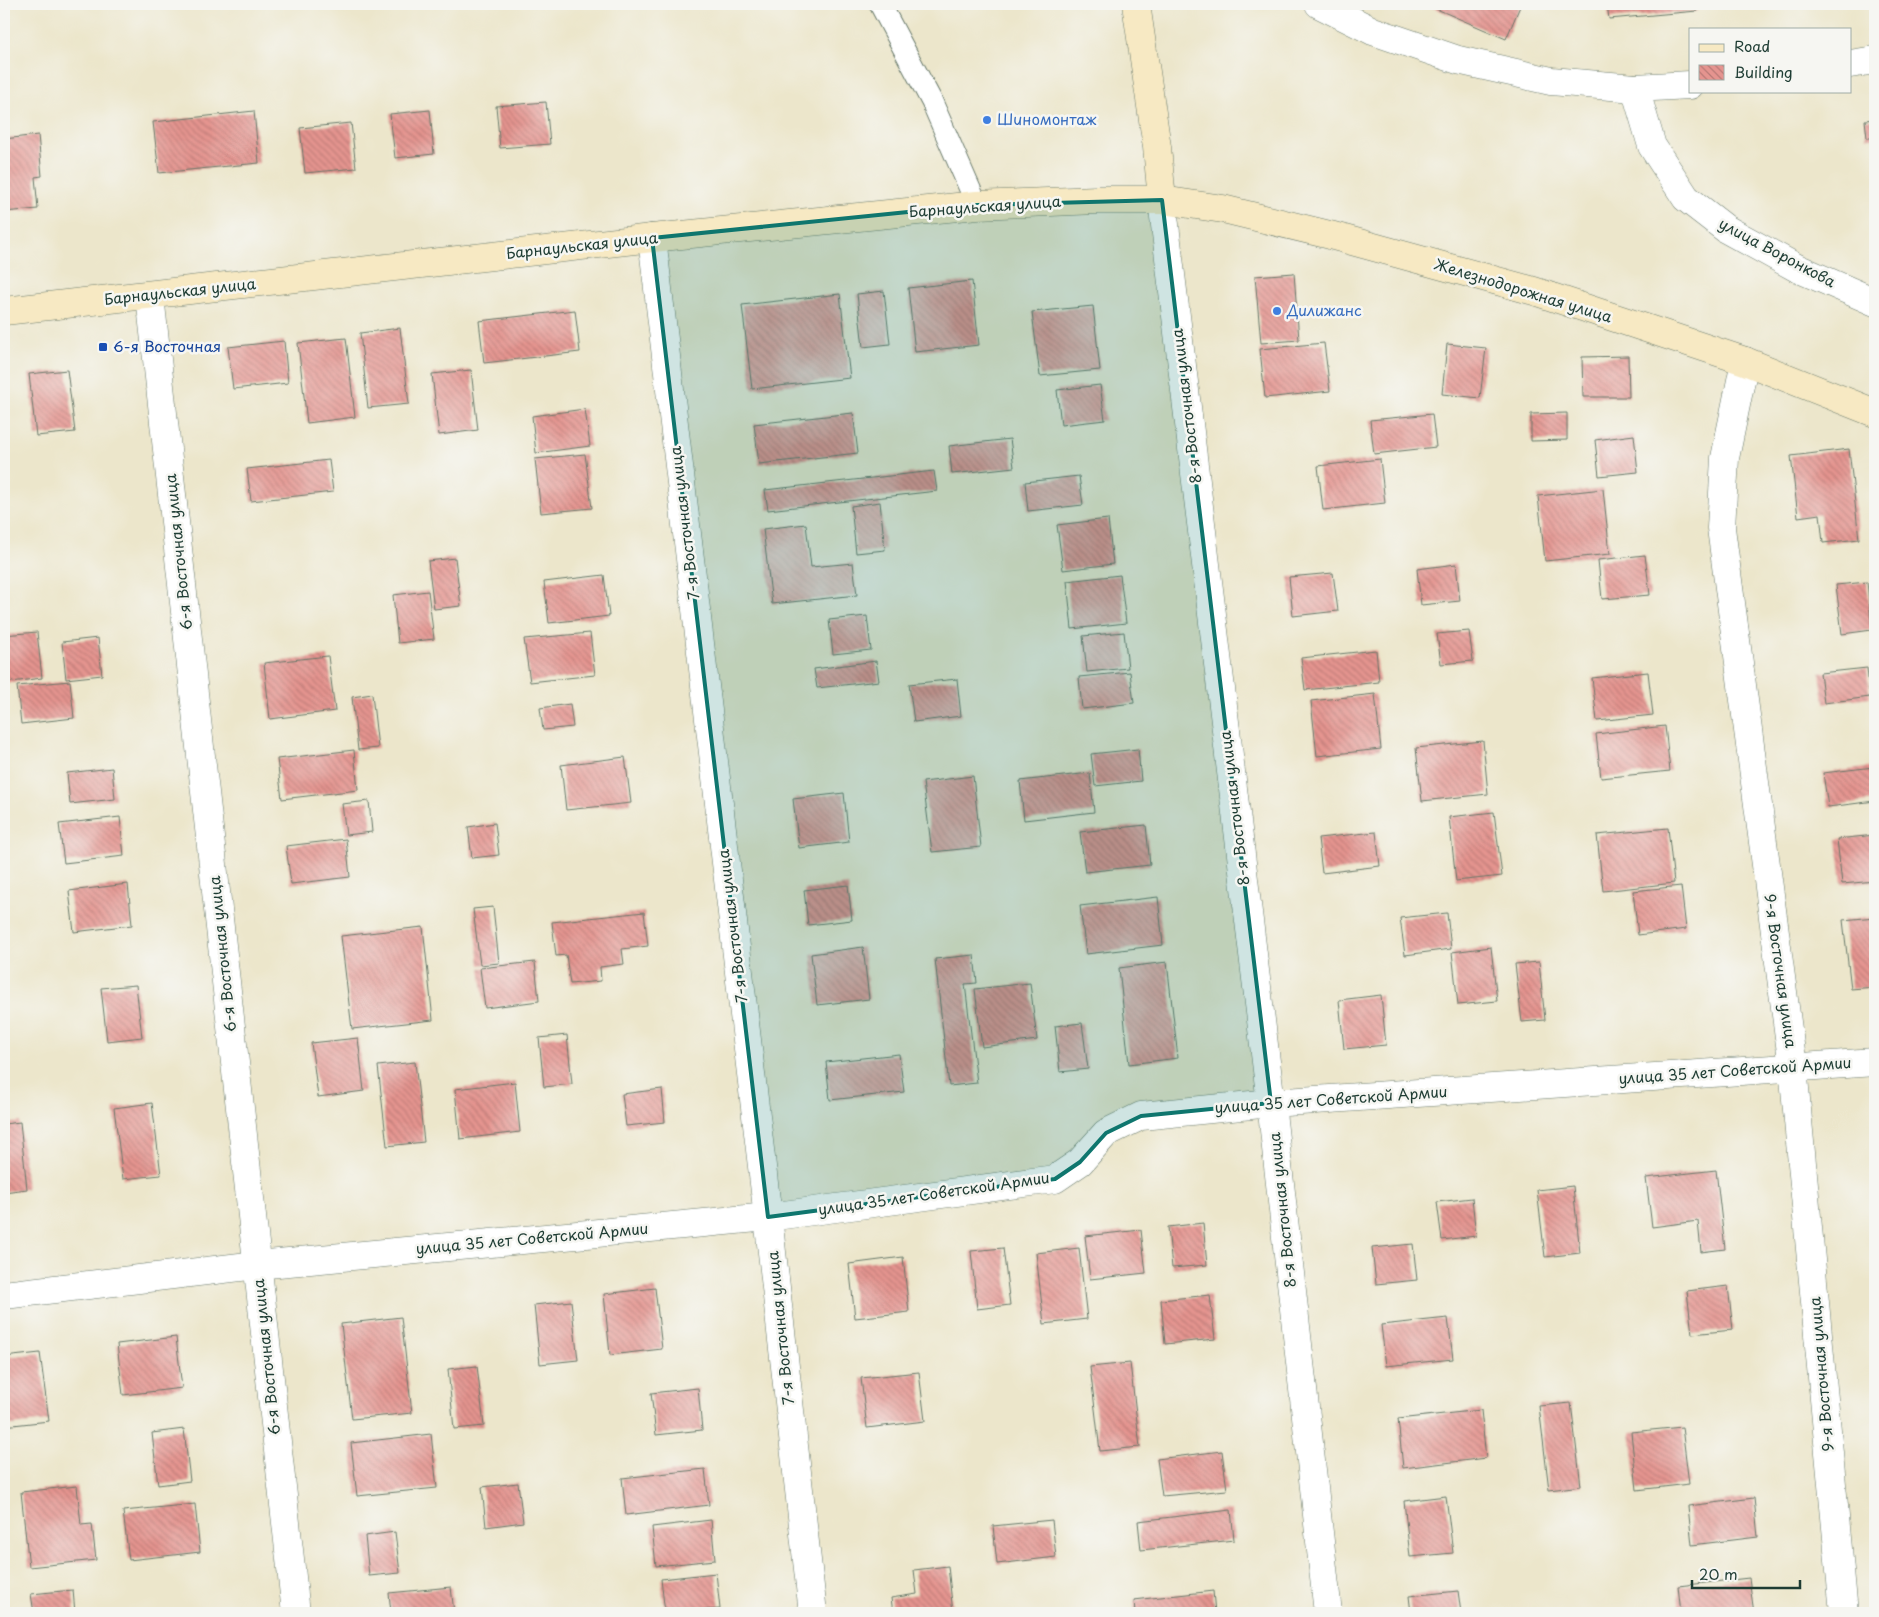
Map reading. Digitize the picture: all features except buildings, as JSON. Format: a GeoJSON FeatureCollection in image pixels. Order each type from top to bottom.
{"type":"FeatureCollection","features":[{"type":"Feature","properties":{"kind":"main road","name":"8-я Восточная улица"},"geometry":{"type":"LineString","coordinates":[[1136,4],[1157,147],[1162,200]]}},
{"type":"Feature","properties":{"kind":"main road","name":"Барнаульская улица"},"geometry":{"type":"LineString","coordinates":[[4,311],[652,238],[977,205],[1097,200],[1162,200]]}},
{"type":"Feature","properties":{"kind":"main road","name":"Железнодорожная улица"},"geometry":{"type":"LineString","coordinates":[[1162,200],[1223,209],[1330,235],[1534,291],[1745,361],[1875,412]]}},
{"type":"Feature","properties":{"kind":"street"},"geometry":{"type":"LineString","coordinates":[[1319,4],[1372,31],[1458,60],[1551,81],[1635,88],[1689,85]]}},
{"type":"Feature","properties":{"kind":"street"},"geometry":{"type":"LineString","coordinates":[[1852,64],[1875,60]]}},
{"type":"Feature","properties":{"kind":"street","name":"улица Воронкова"},"geometry":{"type":"LineString","coordinates":[[1635,88],[1652,146],[1686,198],[1726,229],[1797,268],[1875,302]]}},
{"type":"Feature","properties":{"kind":"street","name":"8-я Восточная улица"},"geometry":{"type":"LineString","coordinates":[[1162,200],[1271,1103],[1328,1613]]}},
{"type":"Feature","properties":{"kind":"street","name":"7-я Восточная улица"},"geometry":{"type":"LineString","coordinates":[[652,238],[813,1613]]}},
{"type":"Feature","properties":{"kind":"street","name":"6-я Восточная улица"},"geometry":{"type":"LineString","coordinates":[[150,296],[296,1613]]}},
{"type":"Feature","properties":{"kind":"street","name":"9-я Восточная улица"},"geometry":{"type":"LineString","coordinates":[[1745,361],[1725,458],[1721,528],[1793,1067],[1844,1613]]}},
{"type":"Feature","properties":{"kind":"street","name":"улица 35 лет Советской Армии"},"geometry":{"type":"LineString","coordinates":[[4,1295],[257,1265],[768,1217],[1055,1178],[1080,1162],[1106,1133],[1141,1116],[1271,1103],[1875,1062]]}},
{"type":"Feature","properties":{"kind":"lane"},"geometry":{"type":"LineString","coordinates":[[880,4],[932,102],[977,205]]}},
{"type":"Feature","properties":{"kind":"highlighted area"},"geometry":{"type":"Polygon","coordinates":[[[1162,200],[1271,1103],[1141,1116],[1106,1133],[1080,1162],[1055,1179],[768,1217],[652,238],[977,205],[1162,200]]]}},
{"type":"Feature","properties":{"kind":"place","name":"Шиномонтаж"},"geometry":{"type":"Point","coordinates":[987,120]}},
{"type":"Feature","properties":{"kind":"place","name":"Дилижанс"},"geometry":{"type":"Point","coordinates":[1277,311]}},
{"type":"Feature","properties":{"kind":"place","name":"6-я Восточная"},"geometry":{"type":"Point","coordinates":[103,347]}}]}
